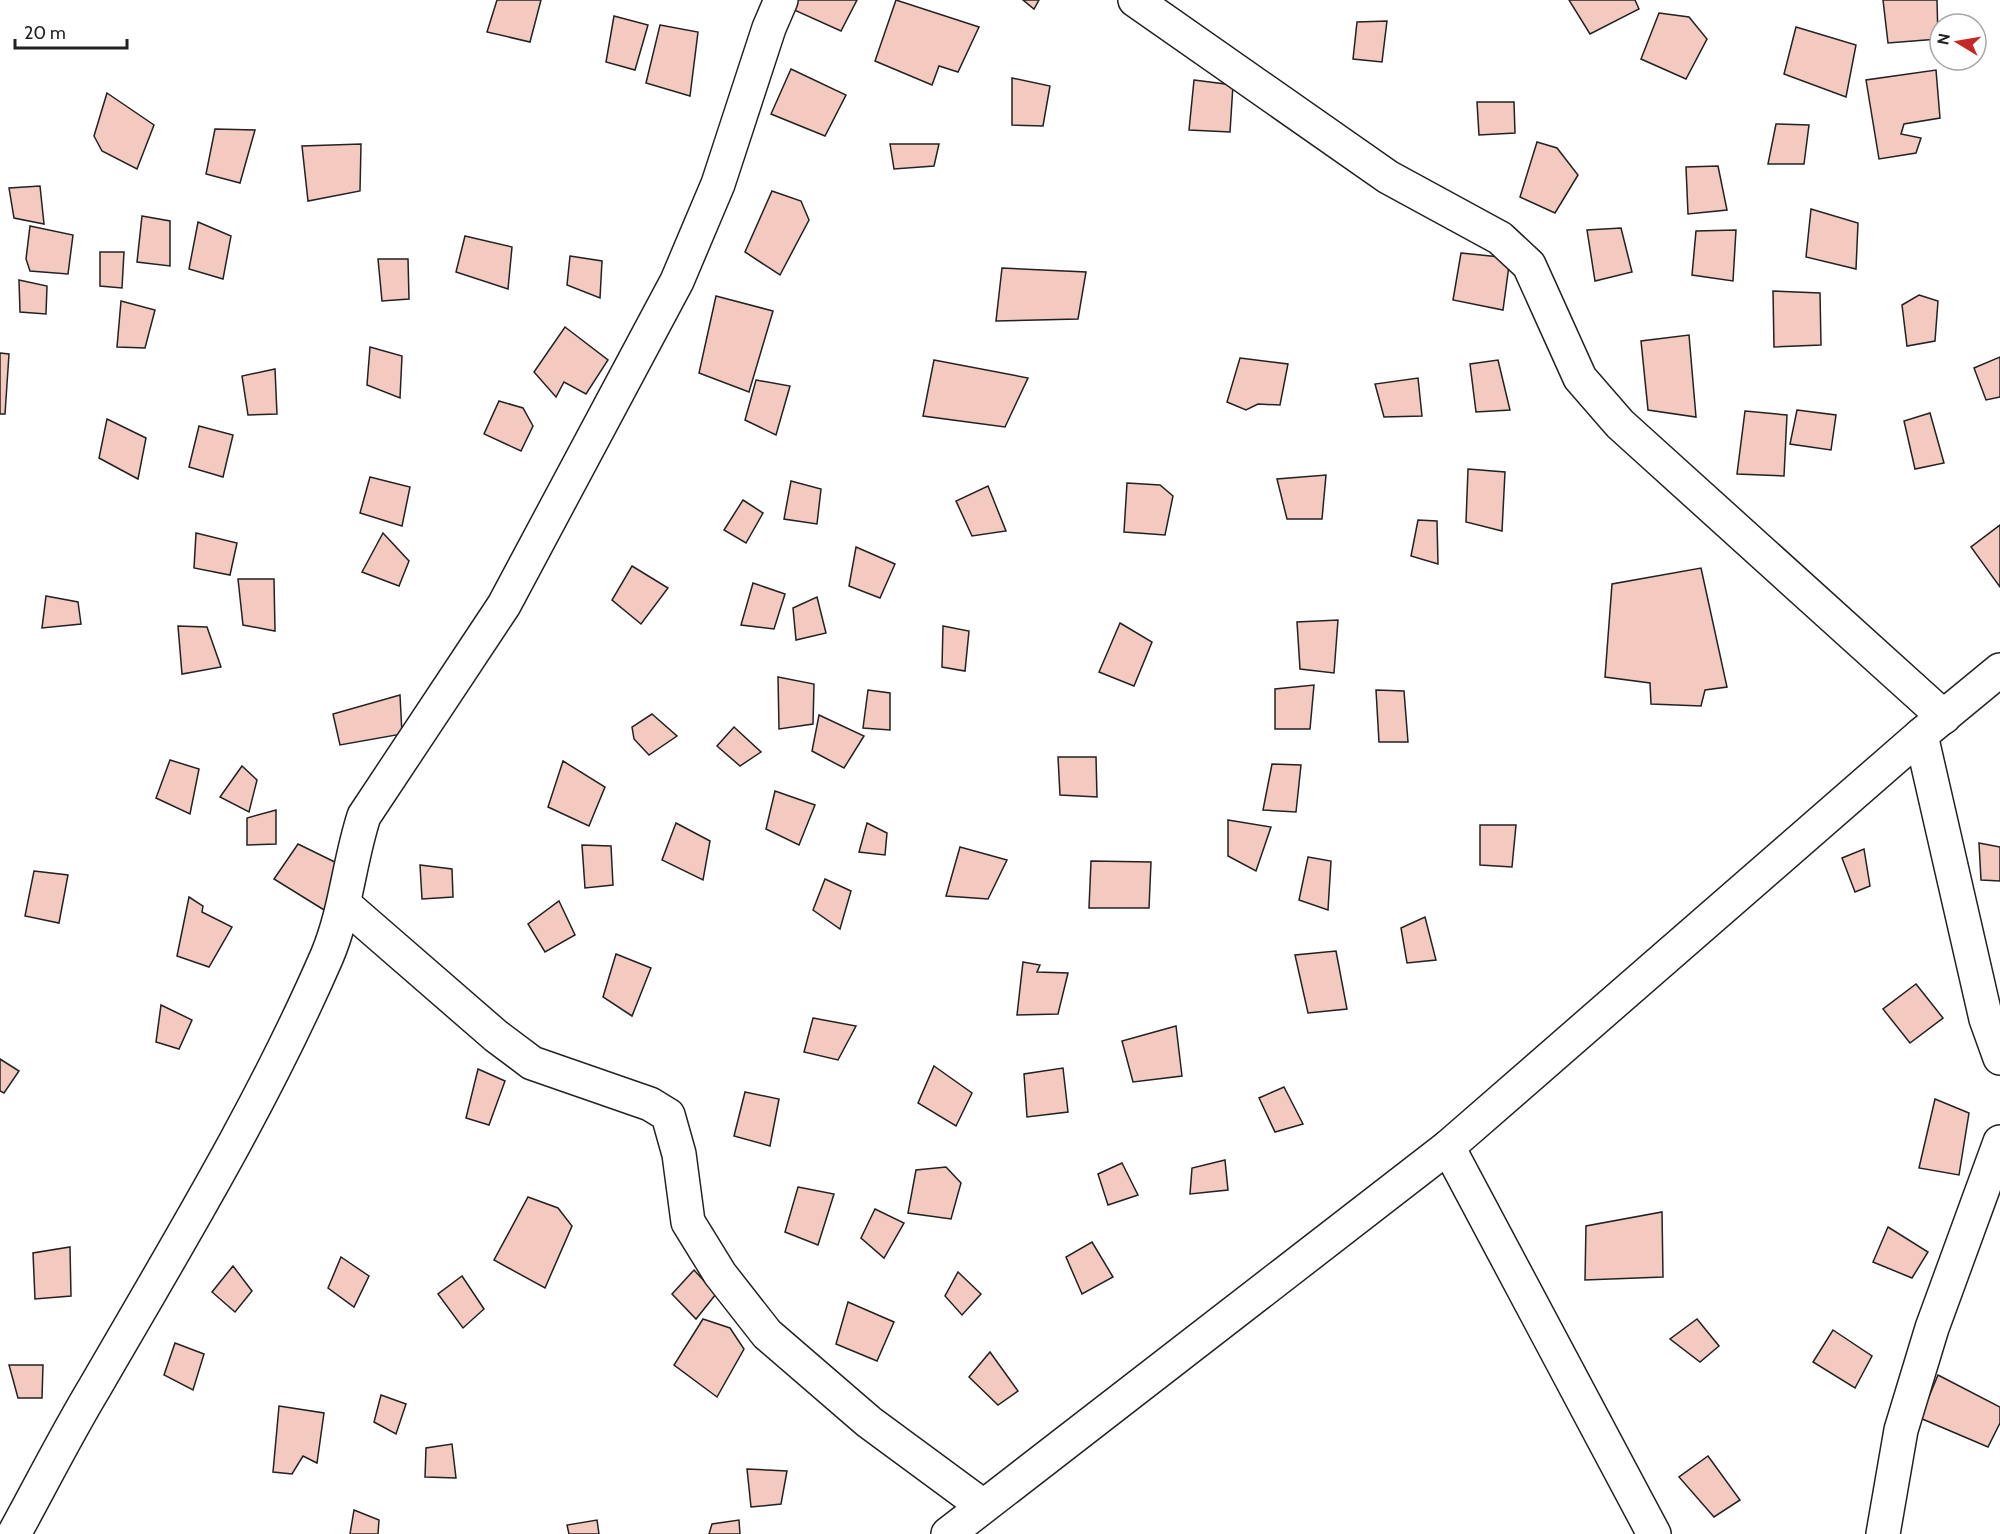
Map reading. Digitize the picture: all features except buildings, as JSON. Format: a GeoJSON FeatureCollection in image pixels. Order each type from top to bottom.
{"type":"FeatureCollection","features":[{"type":"Feature","properties":{"kind":"street"},"geometry":{"type":"LineString","coordinates":[[14,1534],[93,1389],[225,1165],[328,954],[344,903],[352,850],[364,816],[504,605],[677,281],[718,184],[769,28],[781,0]]}},
{"type":"Feature","properties":{"kind":"street"},"geometry":{"type":"LineString","coordinates":[[1135,0],[1388,177],[1500,238],[1529,265],[1580,378],[1620,424],[1933,726],[1986,1019],[2000,1058]]}},
{"type":"Feature","properties":{"kind":"street"},"geometry":{"type":"LineString","coordinates":[[948,1534],[1448,1147],[2000,670]]}},
{"type":"Feature","properties":{"kind":"street"},"geometry":{"type":"LineString","coordinates":[[344,903],[496,1036],[532,1063],[650,1104],[668,1115],[679,1154],[688,1222],[720,1274],[760,1325],[869,1422],[983,1506]]}},
{"type":"Feature","properties":{"kind":"street"},"geometry":{"type":"LineString","coordinates":[[1883,1534],[1901,1430],[1932,1328],[2000,1142]]}},
{"type":"Feature","properties":{"kind":"street"},"geometry":{"type":"LineString","coordinates":[[1448,1147],[1654,1534]]}}]}
